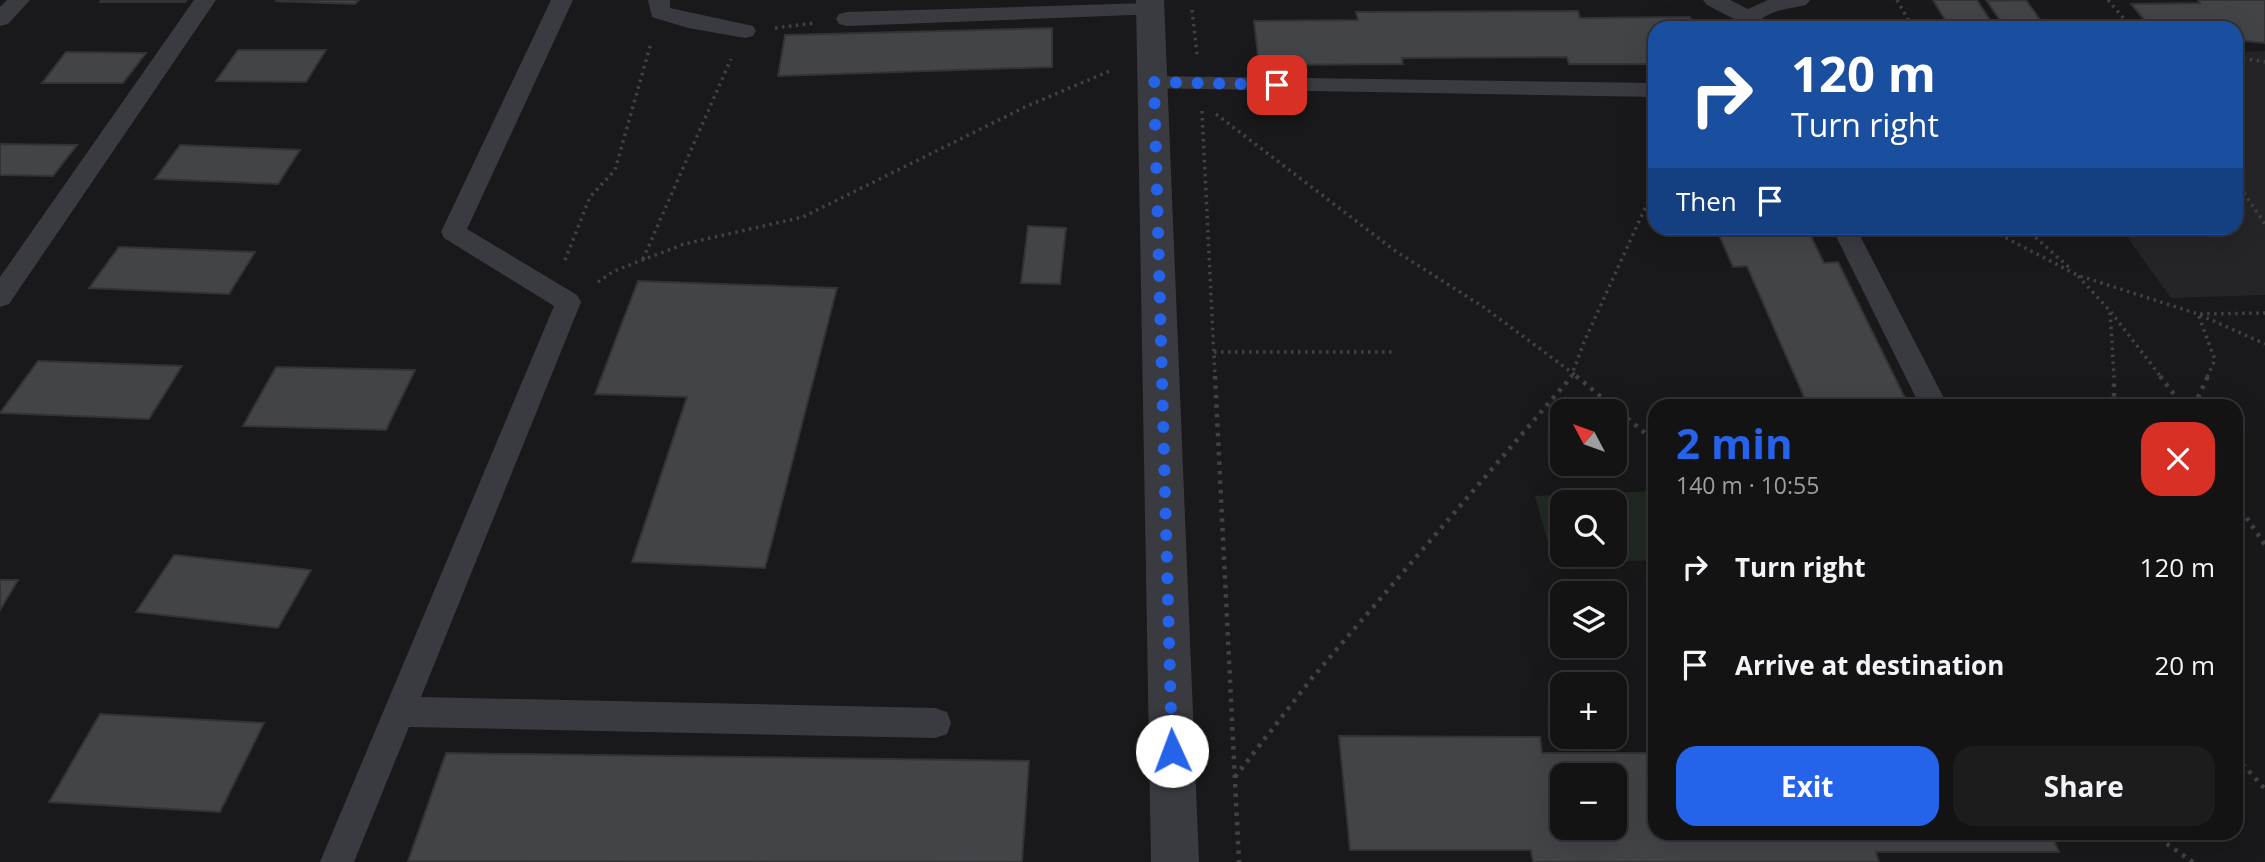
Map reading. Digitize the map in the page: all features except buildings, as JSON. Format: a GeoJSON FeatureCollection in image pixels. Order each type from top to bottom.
{"type":"FeatureCollection","features":[{"type":"Feature","properties":{"kind":"street"},"geometry":{"type":"LineString","coordinates":[[1150,5],[1175,862]]}},
{"type":"Feature","properties":{"kind":"lane"},"geometry":{"type":"LineString","coordinates":[[0,19],[19,0]]}},
{"type":"Feature","properties":{"kind":"lane"},"geometry":{"type":"LineString","coordinates":[[0,297],[205,0]]}},
{"type":"Feature","properties":{"kind":"lane"},"geometry":{"type":"LineString","coordinates":[[337,862],[399,712],[560,296],[453,232],[562,0]]}},
{"type":"Feature","properties":{"kind":"lane"},"geometry":{"type":"LineString","coordinates":[[1714,0],[1743,21]]}},
{"type":"Feature","properties":{"kind":"lane"},"geometry":{"type":"LineString","coordinates":[[1749,21],[1770,6],[1800,0]]}},
{"type":"Feature","properties":{"kind":"lane"},"geometry":{"type":"LineString","coordinates":[[847,19],[1150,5]]}},
{"type":"Feature","properties":{"kind":"lane"},"geometry":{"type":"LineString","coordinates":[[659,6],[688,21],[745,31]]}},
{"type":"Feature","properties":{"kind":"lane"},"geometry":{"type":"LineString","coordinates":[[1154,82],[1648,90]]}},
{"type":"Feature","properties":{"kind":"lane"},"geometry":{"type":"LineString","coordinates":[[1848,235],[1930,399]]}},
{"type":"Feature","properties":{"kind":"lane"},"geometry":{"type":"LineString","coordinates":[[399,712],[935,723]]}},
{"type":"Feature","properties":{"kind":"path"},"geometry":{"type":"LineString","coordinates":[[1191,0],[1201,84]]}},
{"type":"Feature","properties":{"kind":"path"},"geometry":{"type":"LineString","coordinates":[[1897,0],[1909,21]]}},
{"type":"Feature","properties":{"kind":"path"},"geometry":{"type":"LineString","coordinates":[[2108,0],[2126,21]]}},
{"type":"Feature","properties":{"kind":"path"},"geometry":{"type":"LineString","coordinates":[[560,296],[590,197],[615,170],[659,6]]}},
{"type":"Feature","properties":{"kind":"path"},"geometry":{"type":"LineString","coordinates":[[642,260],[694,138],[745,31],[847,19]]}},
{"type":"Feature","properties":{"kind":"path"},"geometry":{"type":"LineString","coordinates":[[2243,58],[2265,62]]}},
{"type":"Feature","properties":{"kind":"path"},"geometry":{"type":"LineString","coordinates":[[560,296],[614,271],[684,244],[803,217],[1013,113],[1114,69]]}},
{"type":"Feature","properties":{"kind":"path"},"geometry":{"type":"LineString","coordinates":[[1238,862],[1202,104],[1394,250],[1485,308],[1574,374],[1648,435]]}},
{"type":"Feature","properties":{"kind":"path"},"geometry":{"type":"LineString","coordinates":[[2243,191],[2265,224]]}},
{"type":"Feature","properties":{"kind":"path"},"geometry":{"type":"LineString","coordinates":[[1235,778],[1311,678],[1574,374],[1584,342],[1648,202]]}},
{"type":"Feature","properties":{"kind":"path"},"geometry":{"type":"LineString","coordinates":[[2000,235],[2077,275],[2198,314],[2265,344]]}},
{"type":"Feature","properties":{"kind":"path"},"geometry":{"type":"LineString","coordinates":[[2033,235],[2077,275],[2110,311],[2178,399]]}},
{"type":"Feature","properties":{"kind":"path"},"geometry":{"type":"LineString","coordinates":[[2110,311],[2114,399]]}},
{"type":"Feature","properties":{"kind":"path"},"geometry":{"type":"LineString","coordinates":[[2198,314],[2265,313]]}},
{"type":"Feature","properties":{"kind":"path"},"geometry":{"type":"LineString","coordinates":[[2197,399],[2216,360],[2198,314]]}},
{"type":"Feature","properties":{"kind":"path"},"geometry":{"type":"LineString","coordinates":[[1214,352],[1393,352]]}},
{"type":"Feature","properties":{"kind":"path"},"geometry":{"type":"LineString","coordinates":[[2243,512],[2265,545]]}},
{"type":"Feature","properties":{"kind":"path"},"geometry":{"type":"LineString","coordinates":[[2243,765],[2265,789]]}},
{"type":"Feature","properties":{"kind":"path"},"geometry":{"type":"LineString","coordinates":[[2161,840],[2193,862]]}},
{"type":"Feature","properties":{"kind":"shaded area"},"geometry":{"type":"Polygon","coordinates":[[[2265,51],[2265,295],[2171,298],[2126,235],[2243,235],[2243,52],[2265,51]]]}},
{"type":"Feature","properties":{"kind":"shaded area"},"geometry":{"type":"Polygon","coordinates":[[[1648,491],[1648,560],[1627,561],[1627,492],[1648,491]]]}},
{"type":"Feature","properties":{"kind":"shaded area"},"geometry":{"type":"Polygon","coordinates":[[[1550,495],[1550,550],[1535,496],[1550,495]]]}},
{"type":"Feature","properties":{"kind":"route"},"geometry":{"type":"LineString","coordinates":[[1172,751],[1154,82],[1277,85]]}}]}
